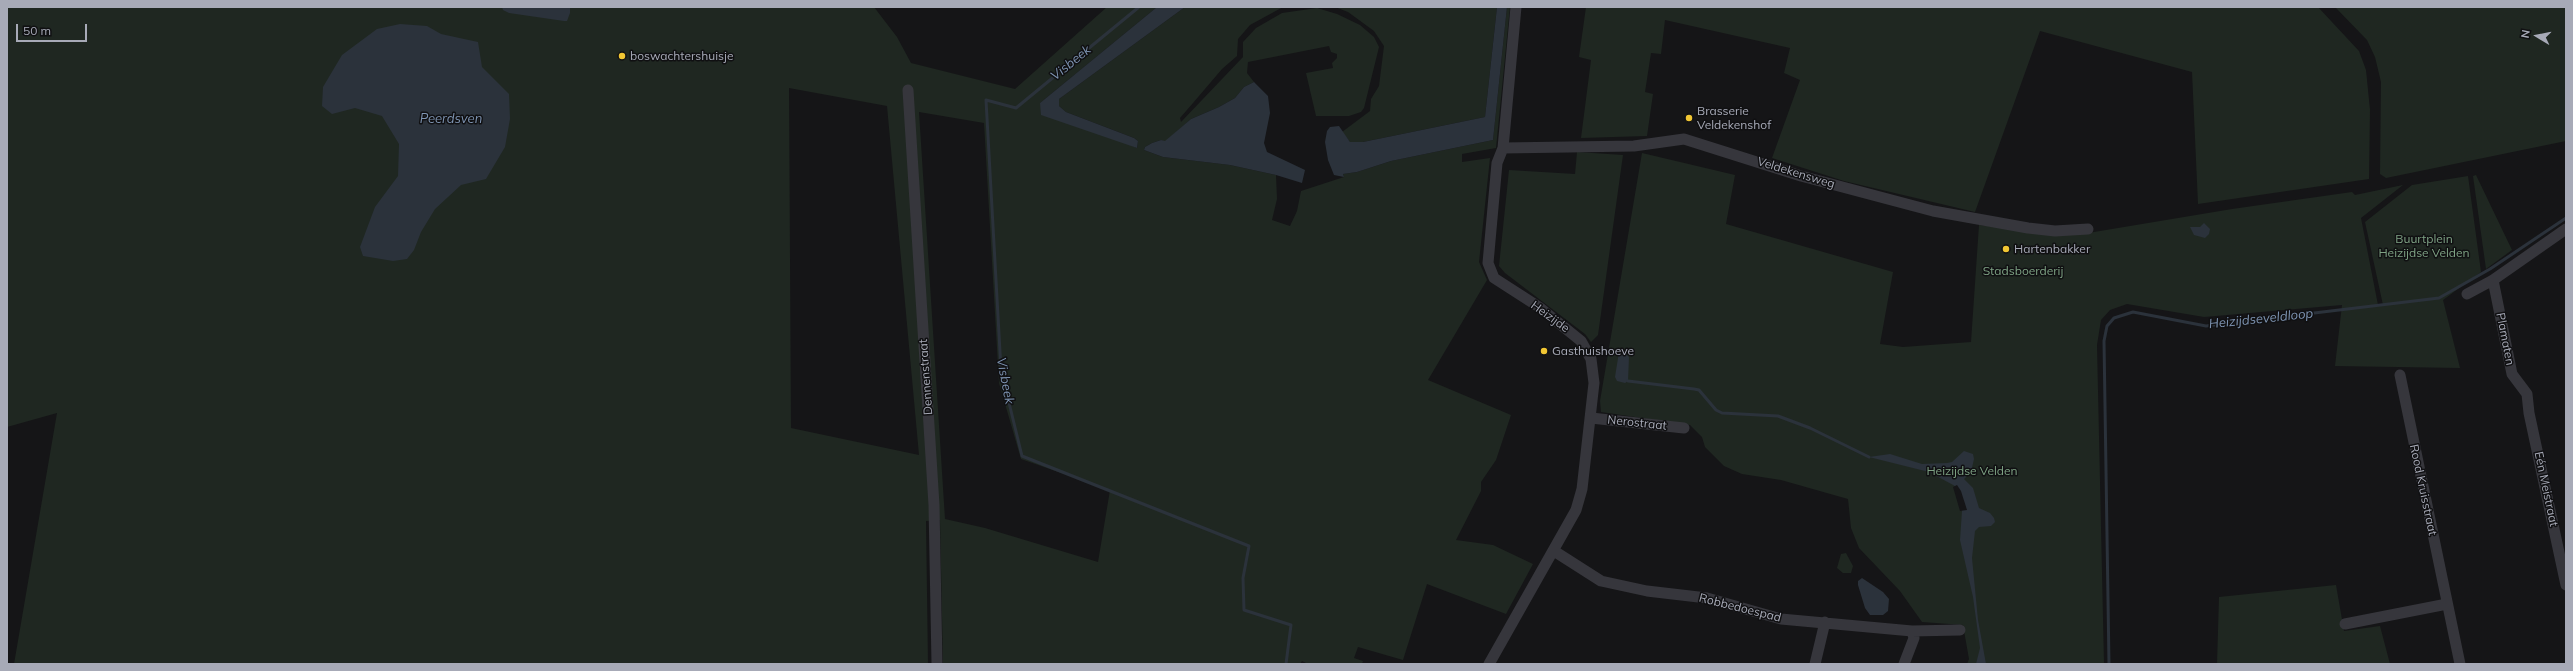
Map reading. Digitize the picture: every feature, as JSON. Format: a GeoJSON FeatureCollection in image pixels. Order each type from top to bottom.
{"type":"FeatureCollection","features":[{"type":"Feature","properties":{"kind":"street","name":"Heizijde"},"geometry":{"type":"LineString","coordinates":[[1489,664],[1576,510],[1582,489],[1594,374],[1592,359],[1585,345],[1539,308],[1494,278],[1488,263],[1497,163],[1503,148],[1516,7]]}},
{"type":"Feature","properties":{"kind":"street","name":"Dennenstraat"},"geometry":{"type":"LineString","coordinates":[[908,90],[934,505],[937,664]]}},
{"type":"Feature","properties":{"kind":"street","name":"Veldekensweg"},"geometry":{"type":"LineString","coordinates":[[1503,148],[1634,146],[1684,139],[1801,176],[1933,211],[2035,229],[2055,231],[2088,229]]}},
{"type":"Feature","properties":{"kind":"street"},"geometry":{"type":"LineString","coordinates":[[2467,294],[2493,280],[2566,229]]}},
{"type":"Feature","properties":{"kind":"street","name":"Plamaten"},"geometry":{"type":"LineString","coordinates":[[2493,280],[2512,374],[2527,394]]}},
{"type":"Feature","properties":{"kind":"street","name":"Rood Kruisstraat"},"geometry":{"type":"LineString","coordinates":[[2400,375],[2460,664]]}},
{"type":"Feature","properties":{"kind":"street","name":"Eén Meistraat"},"geometry":{"type":"LineString","coordinates":[[2527,394],[2529,413],[2566,585]]}},
{"type":"Feature","properties":{"kind":"street","name":"Nerostraat"},"geometry":{"type":"LineString","coordinates":[[1590,418],[1684,428]]}},
{"type":"Feature","properties":{"kind":"street","name":"Robbedoespad"},"geometry":{"type":"LineString","coordinates":[[1554,551],[1601,582],[1647,591],[1707,598],[1781,619],[1912,631],[1960,630]]}},
{"type":"Feature","properties":{"kind":"street"},"geometry":{"type":"LineString","coordinates":[[2345,624],[2447,604]]}},
{"type":"Feature","properties":{"kind":"street"},"geometry":{"type":"LineString","coordinates":[[1815,664],[1825,622]]}},
{"type":"Feature","properties":{"kind":"street"},"geometry":{"type":"LineString","coordinates":[[1904,664],[1914,638],[1912,631]]}},
{"type":"Feature","properties":{"kind":"green space"},"geometry":{"type":"Polygon","coordinates":[[[7,7],[874,7],[897,37],[911,63],[1015,89],[1107,7],[1157,7],[1040,103],[1137,148],[1138,141],[1134,138],[1066,112],[1059,106],[1059,99],[1185,7],[1283,7],[1250,25],[1238,39],[1237,56],[1222,69],[1180,118],[1181,122],[1243,57],[1243,42],[1256,28],[1282,13],[1317,8],[1337,14],[1360,25],[1374,37],[1379,47],[1364,108],[1361,112],[1349,116],[1316,116],[1306,73],[1333,68],[1332,63],[1337,58],[1337,54],[1331,52],[1329,46],[1248,62],[1247,73],[1254,82],[1244,87],[1235,98],[1219,107],[1191,119],[1165,142],[1161,140],[1152,143],[1145,147],[1144,150],[1163,157],[1230,165],[1276,175],[1277,199],[1272,220],[1290,226],[1297,211],[1301,191],[1344,177],[1343,174],[1357,172],[1391,161],[1493,140],[1507,7],[1510,7],[1496,148],[1462,154],[1462,162],[1490,158],[1479,262],[1487,280],[1428,380],[1511,415],[1496,460],[1481,482],[1481,491],[1456,540],[1493,545],[1533,564],[1506,614],[1427,584],[1403,660],[1358,647],[1354,658],[1363,661],[1362,664],[1308,664],[1302,661],[1300,664],[943,664],[940,520],[926,521],[928,664],[14,664],[57,413],[7,427],[7,7]],[[789,88],[791,428],[919,455],[887,106],[789,88]],[[919,112],[945,519],[985,528],[1098,562],[1110,490],[1021,459],[999,383],[984,123],[919,112]]]}},
{"type":"Feature","properties":{"kind":"green space"},"geometry":{"type":"Polygon","coordinates":[[[1335,7],[1497,7],[1485,117],[1363,142],[1350,142],[1342,132],[1370,111],[1371,99],[1379,86],[1384,46],[1374,31],[1348,12],[1335,7]]]}},
{"type":"Feature","properties":{"kind":"green space"},"geometry":{"type":"Polygon","coordinates":[[[1586,7],[2318,7],[2359,51],[2366,70],[2370,110],[2369,179],[2198,204],[2192,72],[2040,31],[1975,212],[1844,181],[1772,158],[1800,80],[1784,73],[1790,48],[1665,20],[1661,54],[1651,53],[1645,92],[1653,94],[1647,136],[1581,138],[1591,60],[1579,57],[1586,7]]]}},
{"type":"Feature","properties":{"kind":"green space"},"geometry":{"type":"Polygon","coordinates":[[[2335,7],[2566,7],[2566,141],[2386,178],[2380,174],[2381,82],[2375,57],[2367,40],[2335,7]]]}},
{"type":"Feature","properties":{"kind":"green space"},"geometry":{"type":"Polygon","coordinates":[[[1577,152],[1623,155],[1598,335],[1591,342],[1585,334],[1505,273],[1499,266],[1509,170],[1575,174],[1577,152]]]}},
{"type":"Feature","properties":{"kind":"green space","name":"Heizijdse Velden"},"geometry":{"type":"Polygon","coordinates":[[[1642,153],[1735,175],[1726,224],[1893,272],[1880,344],[1903,347],[1971,342],[1979,225],[2076,235],[2232,209],[2352,192],[2355,195],[2403,185],[2361,218],[2378,305],[2383,305],[2365,222],[2412,185],[2468,176],[2481,272],[2443,300],[2460,368],[2335,366],[2342,305],[2204,317],[2127,304],[2110,310],[2101,320],[2097,345],[2104,664],[1967,664],[1969,659],[1963,625],[1922,622],[1900,591],[1859,548],[1851,528],[1848,499],[1781,480],[1742,474],[1724,466],[1705,447],[1702,437],[1690,425],[1601,412],[1600,401],[1642,153]]]}},
{"type":"Feature","properties":{"kind":"green space"},"geometry":{"type":"Polygon","coordinates":[[[2476,175],[2512,250],[2486,269],[2473,176],[2476,175]]]}},
{"type":"Feature","properties":{"kind":"green space"},"geometry":{"type":"Polygon","coordinates":[[[1846,553],[1853,566],[1851,573],[1843,573],[1837,568],[1841,554],[1846,553]]]}},
{"type":"Feature","properties":{"kind":"green space"},"geometry":{"type":"Polygon","coordinates":[[[2336,585],[2344,631],[2380,626],[2390,664],[2217,664],[2219,597],[2336,585]]]}},
{"type":"Feature","properties":{"kind":"water"},"geometry":{"type":"Polygon","coordinates":[[[502,7],[570,7],[570,13],[567,21],[564,21],[509,13],[503,10],[502,7]]]}},
{"type":"Feature","properties":{"kind":"water"},"geometry":{"type":"Polygon","coordinates":[[[1157,7],[1185,7],[1059,99],[1059,106],[1066,112],[1134,138],[1138,141],[1137,148],[1041,115],[1040,103],[1157,7]]]}},
{"type":"Feature","properties":{"kind":"water"},"geometry":{"type":"Polygon","coordinates":[[[1497,7],[1507,7],[1493,140],[1391,161],[1357,172],[1343,174],[1344,177],[1334,175],[1328,160],[1325,142],[1327,131],[1330,127],[1339,126],[1350,142],[1363,142],[1485,117],[1497,7]]]}},
{"type":"Feature","properties":{"kind":"water","name":"Peerdsven"},"geometry":{"type":"Polygon","coordinates":[[[400,24],[427,26],[441,34],[478,42],[482,67],[509,94],[510,119],[505,147],[486,179],[461,185],[435,209],[421,232],[414,250],[407,259],[393,261],[363,256],[360,247],[375,207],[398,176],[399,144],[382,116],[355,108],[332,114],[322,106],[323,87],[342,55],[377,29],[400,24]]]}},
{"type":"Feature","properties":{"kind":"water"},"geometry":{"type":"Polygon","coordinates":[[[1254,82],[1268,96],[1270,113],[1264,143],[1267,152],[1305,170],[1302,183],[1276,175],[1230,165],[1163,157],[1144,150],[1145,147],[1152,143],[1161,140],[1165,141],[1191,119],[1219,107],[1235,98],[1244,87],[1254,82]]]}},
{"type":"Feature","properties":{"kind":"water"},"geometry":{"type":"Polygon","coordinates":[[[2204,223],[2210,229],[2209,234],[2205,238],[2194,235],[2190,227],[2200,227],[2204,223]]]}},
{"type":"Feature","properties":{"kind":"water"},"geometry":{"type":"Polygon","coordinates":[[[1622,350],[1629,357],[1628,381],[1625,383],[1617,381],[1615,377],[1619,352],[1622,350]]]}},
{"type":"Feature","properties":{"kind":"water"},"geometry":{"type":"Polygon","coordinates":[[[1964,451],[1973,454],[1974,459],[1971,472],[1964,479],[1973,488],[1979,508],[1990,513],[1995,522],[1991,526],[1979,527],[1975,531],[1972,558],[1978,620],[1986,664],[1976,664],[1980,648],[1973,597],[1960,540],[1962,511],[1955,486],[1929,472],[1869,457],[1890,454],[1922,464],[1947,463],[1952,462],[1964,451]]]}},
{"type":"Feature","properties":{"kind":"water"},"geometry":{"type":"Polygon","coordinates":[[[1862,578],[1883,592],[1889,599],[1888,611],[1883,615],[1870,615],[1865,608],[1858,585],[1858,581],[1862,578]]]}},
{"type":"Feature","properties":{"kind":"pier"},"geometry":{"type":"Polygon","coordinates":[[[1957,485],[1961,491],[1967,510],[1960,511],[1953,487],[1957,485]]]}},
{"type":"Feature","properties":{"kind":"waterway","name":"Visbeek"},"geometry":{"type":"LineString","coordinates":[[1139,7],[1016,108],[986,100],[1001,370],[1022,456],[1249,546],[1243,578],[1244,610],[1291,625],[1286,664]]}},
{"type":"Feature","properties":{"kind":"waterway","name":"Heizijdseveldloop"},"geometry":{"type":"LineString","coordinates":[[2109,664],[2104,341],[2107,326],[2114,318],[2133,312],[2206,326],[2439,298],[2490,269],[2566,218]]}},
{"type":"Feature","properties":{"kind":"waterway"},"geometry":{"type":"LineString","coordinates":[[1628,381],[1699,390],[1716,410],[1722,413],[1778,416],[1810,428],[1869,457]]}},
{"type":"Feature","properties":{"kind":"place","name":"boswachtershuisje"},"geometry":{"type":"Point","coordinates":[622,56]}},
{"type":"Feature","properties":{"kind":"place","name":"Brasserie Veldekenshof"},"geometry":{"type":"Point","coordinates":[1689,118]}},
{"type":"Feature","properties":{"kind":"place","name":"Hartenbakker"},"geometry":{"type":"Point","coordinates":[2006,249]}},
{"type":"Feature","properties":{"kind":"place","name":"Gasthuishoeve"},"geometry":{"type":"Point","coordinates":[1544,351]}},
{"type":"Feature","properties":{"kind":"park label","name":"Buurtplein Heizijdse Velden"},"geometry":{"type":"Point","coordinates":[2424,246]}},
{"type":"Feature","properties":{"kind":"park label","name":"Stadsboerderij"},"geometry":{"type":"Point","coordinates":[2023,271]}}]}
